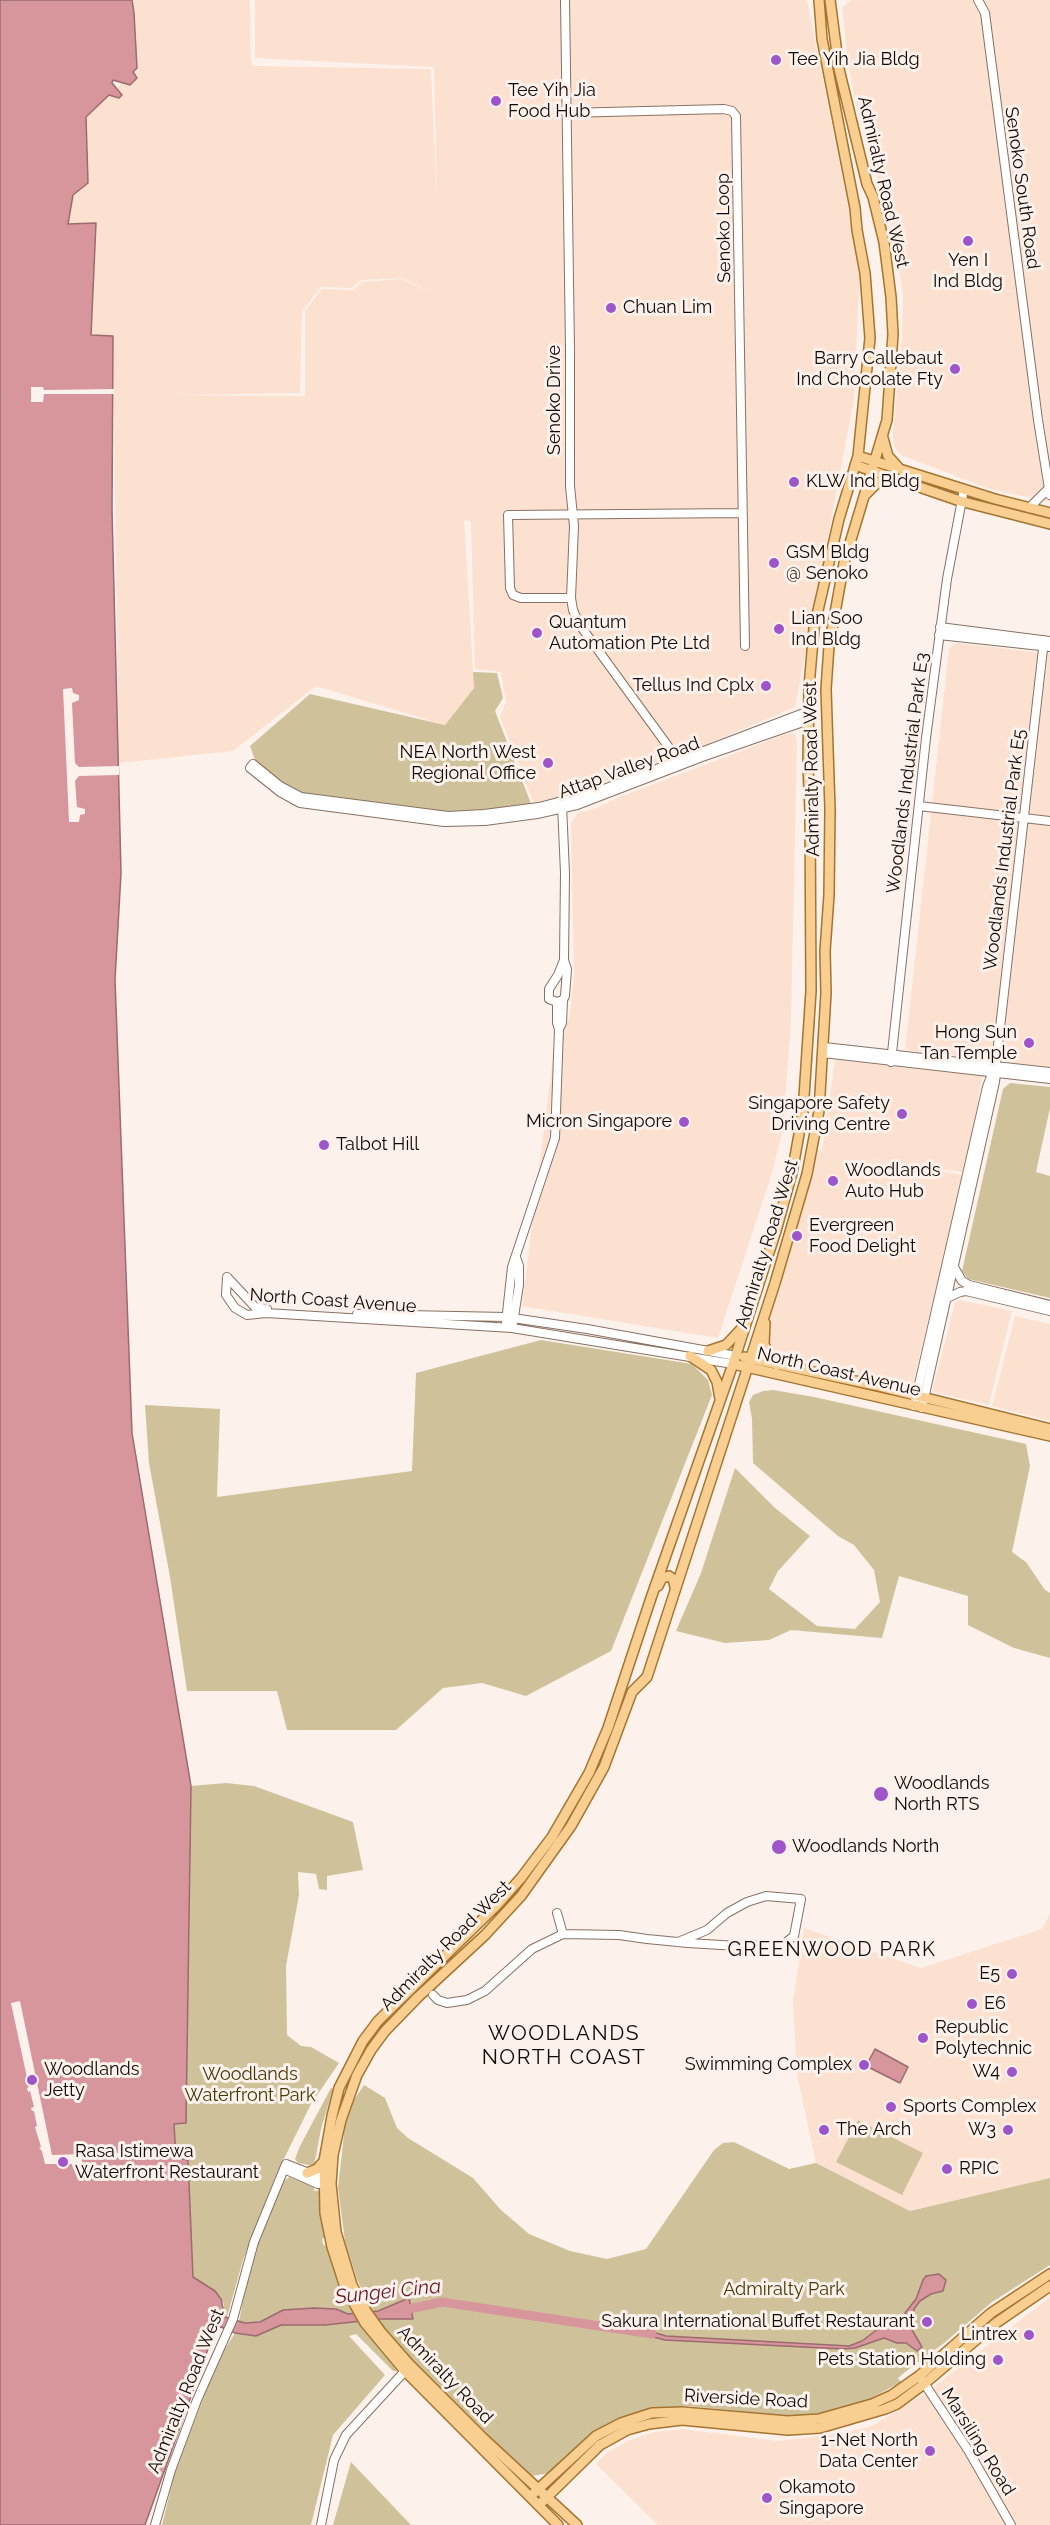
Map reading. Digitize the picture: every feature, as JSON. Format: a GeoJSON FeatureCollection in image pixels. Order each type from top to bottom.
{"type":"FeatureCollection","features":[{"type":"Feature","properties":{"kind":"main road","name":"Admiralty Road West"},"geometry":{"type":"LineString","coordinates":[[327,2181],[324,2161],[332,2116],[339,2088],[350,2062],[378,2020],[413,1988],[521,1878],[561,1824],[600,1748],[664,1558],[735,1360],[792,1173],[803,1112],[810,988],[809,715],[814,625],[836,529],[857,460],[869,358],[868,300],[855,208],[822,39],[819,0]]}},
{"type":"Feature","properties":{"kind":"main road","name":"Admiralty Road West"},"geometry":{"type":"LineString","coordinates":[[327,2181],[336,2136],[357,2075],[386,2031],[418,1997],[430,1991],[506,1914],[553,1852],[583,1807],[604,1767],[632,1692],[647,1677],[807,1174],[819,1111],[826,985],[830,809],[826,689],[829,646],[844,562],[887,420],[893,334],[884,242],[873,197],[867,184],[839,69],[831,0]]}},
{"type":"Feature","properties":{"kind":"main road"},"geometry":{"type":"LineString","coordinates":[[883,434],[888,456],[897,473],[960,501],[1050,524]]}},
{"type":"Feature","properties":{"kind":"main road"},"geometry":{"type":"LineString","coordinates":[[857,460],[897,473],[1050,513]]}},
{"type":"Feature","properties":{"kind":"main road"},"geometry":{"type":"LineString","coordinates":[[863,499],[876,483],[897,473]]}},
{"type":"Feature","properties":{"kind":"main road"},"geometry":{"type":"LineString","coordinates":[[811,952],[819,956],[825,951]]}},
{"type":"Feature","properties":{"kind":"main road"},"geometry":{"type":"LineString","coordinates":[[810,988],[818,980],[826,985]]}},
{"type":"Feature","properties":{"kind":"main road"},"geometry":{"type":"LineString","coordinates":[[765,1311],[764,1344],[778,1365]]}},
{"type":"Feature","properties":{"kind":"main road"},"geometry":{"type":"LineString","coordinates":[[708,1351],[726,1345],[747,1323]]}},
{"type":"Feature","properties":{"kind":"main road"},"geometry":{"type":"LineString","coordinates":[[690,1356],[711,1370],[717,1382],[720,1401]]}},
{"type":"Feature","properties":{"kind":"main road","name":"North Coast Avenue"},"geometry":{"type":"LineString","coordinates":[[735,1360],[778,1365],[874,1385],[919,1402],[1050,1436]]}},
{"type":"Feature","properties":{"kind":"main road","name":"North Coast Avenue"},"geometry":{"type":"LineString","coordinates":[[748,1363],[767,1372],[1050,1429]]}},
{"type":"Feature","properties":{"kind":"main road"},"geometry":{"type":"LineString","coordinates":[[738,1396],[753,1377],[767,1372]]}},
{"type":"Feature","properties":{"kind":"main road"},"geometry":{"type":"LineString","coordinates":[[664,1558],[665,1566],[674,1572],[684,1561]]}},
{"type":"Feature","properties":{"kind":"main road"},"geometry":{"type":"LineString","coordinates":[[651,1598],[662,1578],[669,1576],[673,1579],[675,1587]]}},
{"type":"Feature","properties":{"kind":"main road"},"geometry":{"type":"LineString","coordinates":[[413,1988],[430,1991],[425,1976]]}},
{"type":"Feature","properties":{"kind":"main road"},"geometry":{"type":"LineString","coordinates":[[307,2173],[317,2169],[324,2161]]}},
{"type":"Feature","properties":{"kind":"main road","name":"Admiralty Road"},"geometry":{"type":"LineString","coordinates":[[327,2181],[325,2213],[332,2247],[345,2287],[369,2322],[405,2371],[534,2493],[577,2525]]}},
{"type":"Feature","properties":{"kind":"main road","name":"Riverside Road"},"geometry":{"type":"LineString","coordinates":[[543,2501],[600,2445],[627,2430],[649,2424],[682,2420],[788,2430],[820,2428],[897,2404],[991,2313],[1050,2274]]}},
{"type":"Feature","properties":{"kind":"main road","name":"Riverside Road"},"geometry":{"type":"LineString","coordinates":[[534,2493],[596,2436],[621,2422],[652,2413],[682,2412],[788,2421],[819,2419],[872,2404],[922,2380],[996,2323],[1050,2286]]}},
{"type":"Feature","properties":{"kind":"main road","name":"Admiralty Road"},"geometry":{"type":"LineString","coordinates":[[369,2322],[534,2493]]}},
{"type":"Feature","properties":{"kind":"main road","name":"Admiralty Road"},"geometry":{"type":"LineString","coordinates":[[543,2501],[558,2525]]}},
{"type":"Feature","properties":{"kind":"street","name":"Senoko Drive"},"geometry":{"type":"LineString","coordinates":[[565,0],[571,514],[574,526],[571,598],[579,624],[680,763]]}},
{"type":"Feature","properties":{"kind":"street","name":"Senoko South Road"},"geometry":{"type":"LineString","coordinates":[[978,0],[985,13],[1049,492],[1029,508]]}},
{"type":"Feature","properties":{"kind":"street","name":"Senoko Loop"},"geometry":{"type":"LineString","coordinates":[[566,113],[724,109],[732,111],[736,116],[745,646]]}},
{"type":"Feature","properties":{"kind":"street","name":"Woodlands Industrial Park E3"},"geometry":{"type":"LineString","coordinates":[[892,1059],[918,806],[940,631],[960,501],[964,489]]}},
{"type":"Feature","properties":{"kind":"street"},"geometry":{"type":"LineString","coordinates":[[571,598],[520,598],[513,595],[510,588],[508,515],[742,513]]}},
{"type":"Feature","properties":{"kind":"street"},"geometry":{"type":"LineString","coordinates":[[940,631],[1047,643]]}},
{"type":"Feature","properties":{"kind":"street","name":"Woodlands Industrial Park E5"},"geometry":{"type":"LineString","coordinates":[[919,1402],[947,1298],[995,1069],[1047,643]]}},
{"type":"Feature","properties":{"kind":"street","name":"Attap Valley Road"},"geometry":{"type":"LineString","coordinates":[[562,806],[809,715]]}},
{"type":"Feature","properties":{"kind":"street","name":"Attap Valley Road"},"geometry":{"type":"LineString","coordinates":[[252,766],[271,786],[300,803],[444,822],[577,805],[680,763]]}},
{"type":"Feature","properties":{"kind":"street"},"geometry":{"type":"LineString","coordinates":[[563,827],[577,805]]}},
{"type":"Feature","properties":{"kind":"street"},"geometry":{"type":"LineString","coordinates":[[508,1327],[519,1266],[516,1257],[555,1138],[559,1029],[557,1023],[560,1001],[565,994],[567,969],[564,960],[562,806]]}},
{"type":"Feature","properties":{"kind":"street"},"geometry":{"type":"LineString","coordinates":[[918,806],[1050,821]]}},
{"type":"Feature","properties":{"kind":"street"},"geometry":{"type":"LineString","coordinates":[[560,1001],[549,999],[549,989],[564,960]]}},
{"type":"Feature","properties":{"kind":"street"},"geometry":{"type":"LineString","coordinates":[[823,1050],[1049,1076]]}},
{"type":"Feature","properties":{"kind":"street","name":"Woodlands Industrial Park E5"},"geometry":{"type":"LineString","coordinates":[[919,1402],[995,1069]]}},
{"type":"Feature","properties":{"kind":"street"},"geometry":{"type":"LineString","coordinates":[[954,1267],[962,1281],[969,1285],[1050,1305]]}},
{"type":"Feature","properties":{"kind":"street","name":"North Coast Avenue"},"geometry":{"type":"LineString","coordinates":[[227,1277],[255,1307],[262,1309],[510,1318],[708,1351],[735,1360],[690,1356],[508,1327],[266,1313],[247,1315],[230,1304],[226,1295],[227,1277]]}},
{"type":"Feature","properties":{"kind":"street"},"geometry":{"type":"LineString","coordinates":[[947,1298],[966,1291],[1050,1311]]}},
{"type":"Feature","properties":{"kind":"street"},"geometry":{"type":"LineString","coordinates":[[430,1991],[438,2000],[447,2003],[467,2000],[484,1991],[532,1949],[563,1934],[619,1935],[678,1942],[738,1946],[784,1944],[794,1936],[801,1899],[766,1896],[747,1902],[727,1913],[707,1930],[678,1942]]}},
{"type":"Feature","properties":{"kind":"street"},"geometry":{"type":"LineString","coordinates":[[557,1913],[563,1934]]}},
{"type":"Feature","properties":{"kind":"street"},"geometry":{"type":"LineString","coordinates":[[285,2167],[327,2181]]}},
{"type":"Feature","properties":{"kind":"street"},"geometry":{"type":"LineString","coordinates":[[285,2167],[327,2181]]}},
{"type":"Feature","properties":{"kind":"street","name":"Admiralty Road West"},"geometry":{"type":"LineString","coordinates":[[155,2525],[164,2489],[197,2400],[233,2319],[248,2259],[285,2167]]}},
{"type":"Feature","properties":{"kind":"street"},"geometry":{"type":"LineString","coordinates":[[321,2525],[334,2460],[346,2435],[405,2371]]}},
{"type":"Feature","properties":{"kind":"street","name":"Marsiling Road"},"geometry":{"type":"LineString","coordinates":[[922,2380],[968,2450],[1011,2525]]}},
{"type":"Feature","properties":{"kind":"shaded area"},"geometry":{"type":"Polygon","coordinates":[[[0,0],[132,0],[134,13],[137,68],[133,72],[137,78],[130,85],[113,80],[112,83],[122,95],[119,98],[109,95],[86,117],[88,183],[73,195],[68,224],[96,223],[91,335],[113,336],[112,510],[121,873],[115,980],[132,1433],[191,1786],[186,2123],[174,2124],[176,2158],[188,2160],[193,2277],[215,2291],[221,2299],[225,2317],[245,2323],[260,2322],[283,2310],[336,2309],[348,2314],[378,2311],[409,2298],[413,2319],[381,2319],[325,2325],[281,2325],[256,2336],[235,2333],[221,2327],[218,2329],[213,2335],[145,2525],[0,2525],[0,0]]]}},
{"type":"Feature","properties":{"kind":"shaded area"},"geometry":{"type":"Polygon","coordinates":[[[132,0],[250,0],[251,66],[431,69],[437,204],[434,67],[255,58],[255,0],[807,0],[860,266],[854,400],[795,707],[679,756],[535,806],[500,717],[506,702],[501,672],[475,669],[471,521],[464,520],[474,688],[445,725],[316,686],[233,751],[119,763],[113,336],[91,335],[96,223],[68,224],[73,195],[88,183],[86,117],[137,68],[132,0]],[[403,278],[361,280],[352,288],[321,287],[302,311],[300,393],[167,395],[305,396],[305,311],[322,289],[354,290],[362,282],[402,279],[439,297],[403,278]]]}},
{"type":"Feature","properties":{"kind":"shaded area"},"geometry":{"type":"Polygon","coordinates":[[[851,0],[1050,0],[1050,502],[990,489],[901,455],[894,446],[903,295],[894,238],[854,94],[848,63],[842,8],[851,0]]]}},
{"type":"Feature","properties":{"kind":"shaded area"},"geometry":{"type":"Polygon","coordinates":[[[956,643],[1050,654],[1050,1067],[905,1050],[949,649],[956,643]]]}},
{"type":"Feature","properties":{"kind":"shaded area"},"geometry":{"type":"Polygon","coordinates":[[[789,733],[795,734],[797,743],[791,1020],[783,1130],[771,1176],[718,1338],[522,1306],[555,1040],[569,1019],[574,974],[571,823],[578,813],[597,808],[617,798],[789,733]]]}},
{"type":"Feature","properties":{"kind":"shaded area"},"geometry":{"type":"Polygon","coordinates":[[[835,1060],[982,1076],[967,1173],[854,1156],[963,1175],[912,1387],[778,1358],[765,1331],[805,1200],[817,1150],[822,1151],[835,1060]]]}},
{"type":"Feature","properties":{"kind":"shaded area"},"geometry":{"type":"Polygon","coordinates":[[[960,1300],[1012,1311],[989,1405],[932,1392],[955,1303],[960,1300]]]}},
{"type":"Feature","properties":{"kind":"shaded area"},"geometry":{"type":"Polygon","coordinates":[[[1015,1316],[1050,1324],[1050,1421],[992,1406],[1015,1316]]]}},
{"type":"Feature","properties":{"kind":"shaded area","name":"Republic Polytechnic"},"geometry":{"type":"Polygon","coordinates":[[[1050,1914],[1050,2178],[910,2211],[816,2163],[797,2074],[793,2002],[804,1928],[921,1968],[1042,1929],[1050,1914]]]}},
{"type":"Feature","properties":{"kind":"shaded area"},"geometry":{"type":"Polygon","coordinates":[[[875,2049],[908,2067],[900,2083],[866,2066],[875,2049]]]}},
{"type":"Feature","properties":{"kind":"shaded area"},"geometry":{"type":"Polygon","coordinates":[[[939,2274],[946,2280],[943,2291],[931,2294],[920,2301],[914,2309],[912,2321],[905,2313],[916,2299],[923,2280],[926,2276],[939,2274]]]}},
{"type":"Feature","properties":{"kind":"shaded area"},"geometry":{"type":"Polygon","coordinates":[[[1050,2297],[1050,2525],[658,2525],[596,2464],[609,2451],[630,2440],[654,2432],[683,2429],[778,2441],[843,2433],[872,2426],[926,2393],[1050,2297]]]}},
{"type":"Feature","properties":{"kind":"shaded area"},"geometry":{"type":"Polygon","coordinates":[[[895,2320],[911,2328],[922,2347],[917,2351],[906,2343],[897,2343],[884,2338],[855,2348],[843,2349],[665,2340],[642,2334],[643,2329],[666,2336],[849,2346],[862,2341],[887,2322],[895,2320]]]}},
{"type":"Feature","properties":{"kind":"green space"},"geometry":{"type":"Polygon","coordinates":[[[473,672],[497,673],[503,698],[495,711],[532,806],[443,814],[295,794],[255,760],[250,746],[310,694],[445,725],[474,688],[473,672]]]}},
{"type":"Feature","properties":{"kind":"green space"},"geometry":{"type":"Polygon","coordinates":[[[1010,1083],[1050,1087],[1050,1108],[1036,1172],[1050,1176],[1050,1298],[968,1279],[962,1271],[1003,1089],[1010,1083]]]}},
{"type":"Feature","properties":{"kind":"green space"},"geometry":{"type":"Polygon","coordinates":[[[541,1340],[692,1364],[708,1380],[712,1395],[611,1651],[526,1696],[482,1683],[443,1688],[396,1730],[287,1730],[277,1691],[187,1691],[170,1577],[149,1463],[145,1405],[220,1409],[217,1497],[412,1471],[416,1373],[541,1340]]]}},
{"type":"Feature","properties":{"kind":"green space"},"geometry":{"type":"Polygon","coordinates":[[[773,1390],[1026,1444],[1030,1466],[1012,1552],[1026,1562],[1045,1590],[1050,1593],[1050,1658],[1014,1648],[968,1625],[968,1596],[899,1576],[882,1638],[791,1630],[769,1640],[725,1643],[676,1631],[701,1573],[735,1468],[775,1508],[810,1536],[778,1571],[769,1589],[817,1626],[855,1629],[880,1602],[874,1570],[854,1545],[838,1536],[753,1463],[752,1419],[749,1402],[753,1395],[773,1390]]]}},
{"type":"Feature","properties":{"kind":"green space","name":"Woodlands Waterfront Park"},"geometry":{"type":"Polygon","coordinates":[[[226,1783],[254,1786],[353,1822],[363,1870],[327,1876],[327,1890],[319,1889],[316,1874],[298,1872],[299,1895],[286,1966],[287,2035],[301,2046],[311,2047],[339,2063],[311,2104],[275,2177],[243,2260],[227,2317],[224,2317],[224,2304],[215,2291],[193,2277],[188,2160],[176,2159],[174,2124],[185,2122],[191,1786],[226,1783]]]}},
{"type":"Feature","properties":{"kind":"green space","name":"Admiralty Park"},"geometry":{"type":"Polygon","coordinates":[[[364,2085],[385,2098],[397,2128],[408,2138],[473,2178],[501,2210],[529,2234],[570,2251],[607,2259],[646,2249],[714,2150],[723,2143],[734,2142],[789,2169],[816,2163],[910,2211],[1050,2178],[1050,2265],[992,2302],[898,2378],[901,2382],[856,2406],[826,2413],[792,2416],[688,2406],[654,2409],[595,2432],[550,2473],[531,2476],[412,2362],[377,2321],[380,2319],[369,2305],[357,2279],[345,2241],[338,2188],[345,2126],[354,2100],[364,2085]]]}},
{"type":"Feature","properties":{"kind":"green space"},"geometry":{"type":"Polygon","coordinates":[[[331,2088],[333,2089],[321,2129],[314,2166],[298,2163],[295,2159],[300,2146],[331,2088]]]}},
{"type":"Feature","properties":{"kind":"green space"},"geometry":{"type":"Polygon","coordinates":[[[858,2120],[923,2153],[902,2195],[836,2162],[858,2120]]]}},
{"type":"Feature","properties":{"kind":"green space"},"geometry":{"type":"Polygon","coordinates":[[[289,2177],[314,2186],[314,2191],[319,2191],[325,2237],[322,2239],[323,2244],[327,2247],[353,2311],[397,2371],[393,2371],[356,2334],[349,2336],[385,2375],[333,2435],[311,2525],[162,2525],[175,2472],[217,2362],[235,2333],[256,2336],[281,2325],[325,2325],[292,2310],[283,2310],[260,2322],[239,2322],[246,2284],[258,2243],[284,2181],[289,2177]]]}},
{"type":"Feature","properties":{"kind":"green space"},"geometry":{"type":"Polygon","coordinates":[[[351,2462],[411,2525],[333,2525],[351,2462]]]}},
{"type":"Feature","properties":{"kind":"pier"},"geometry":{"type":"Polygon","coordinates":[[[31,387],[43,387],[44,390],[114,389],[114,394],[44,394],[43,402],[31,402],[31,387]]]}},
{"type":"Feature","properties":{"kind":"pier"},"geometry":{"type":"Polygon","coordinates":[[[72,688],[73,693],[79,695],[79,700],[72,703],[75,763],[79,767],[119,766],[119,775],[79,776],[75,781],[77,807],[85,809],[85,814],[80,815],[79,822],[69,822],[63,689],[72,688]]]}},
{"type":"Feature","properties":{"kind":"pier"},"geometry":{"type":"Polygon","coordinates":[[[20,2001],[52,2155],[176,2151],[176,2155],[82,2159],[82,2164],[45,2164],[39,2148],[41,2147],[35,2127],[37,2126],[34,2111],[31,2108],[34,2107],[27,2088],[29,2087],[11,2003],[20,2001]]]}},
{"type":"Feature","properties":{"kind":"waterway","name":"Sungei Cina"},"geometry":{"type":"LineString","coordinates":[[399,2311],[442,2302],[652,2334]]}},
{"type":"Feature","properties":{"kind":"place","name":"Tee Yih Jia Bldg"},"geometry":{"type":"Point","coordinates":[776,60]}},
{"type":"Feature","properties":{"kind":"place","name":"Tee Yih Jia Food Hub"},"geometry":{"type":"Point","coordinates":[496,101]}},
{"type":"Feature","properties":{"kind":"place","name":"Yen I Ind Bldg"},"geometry":{"type":"Point","coordinates":[968,241]}},
{"type":"Feature","properties":{"kind":"place","name":"Chuan Lim"},"geometry":{"type":"Point","coordinates":[611,308]}},
{"type":"Feature","properties":{"kind":"place","name":"Barry Callebaut Ind Chocolate Fty"},"geometry":{"type":"Point","coordinates":[955,369]}},
{"type":"Feature","properties":{"kind":"place","name":"KLW Ind Bldg"},"geometry":{"type":"Point","coordinates":[794,482]}},
{"type":"Feature","properties":{"kind":"place","name":"GSM Bldg @ Senoko"},"geometry":{"type":"Point","coordinates":[774,563]}},
{"type":"Feature","properties":{"kind":"place","name":"Lian Soo Ind Bldg"},"geometry":{"type":"Point","coordinates":[779,629]}},
{"type":"Feature","properties":{"kind":"place","name":"Quantum Automation Pte Ltd"},"geometry":{"type":"Point","coordinates":[537,633]}},
{"type":"Feature","properties":{"kind":"place","name":"Tellus Ind Cplx"},"geometry":{"type":"Point","coordinates":[766,686]}},
{"type":"Feature","properties":{"kind":"place","name":"NEA North West Regional Office"},"geometry":{"type":"Point","coordinates":[548,763]}},
{"type":"Feature","properties":{"kind":"place","name":"Hong Sun Tan Temple"},"geometry":{"type":"Point","coordinates":[1029,1043]}},
{"type":"Feature","properties":{"kind":"place","name":"Singapore Safety Driving Centre"},"geometry":{"type":"Point","coordinates":[902,1114]}},
{"type":"Feature","properties":{"kind":"place","name":"Micron Singapore"},"geometry":{"type":"Point","coordinates":[684,1122]}},
{"type":"Feature","properties":{"kind":"place","name":"Talbot Hill"},"geometry":{"type":"Point","coordinates":[324,1145]}},
{"type":"Feature","properties":{"kind":"place","name":"Woodlands Auto Hub"},"geometry":{"type":"Point","coordinates":[833,1181]}},
{"type":"Feature","properties":{"kind":"place","name":"Evergreen Food Delight"},"geometry":{"type":"Point","coordinates":[797,1236]}},
{"type":"Feature","properties":{"kind":"place","name":"Woodlands North RTS"},"geometry":{"type":"Point","coordinates":[881,1794]}},
{"type":"Feature","properties":{"kind":"place","name":"Woodlands North"},"geometry":{"type":"Point","coordinates":[779,1847]}},
{"type":"Feature","properties":{"kind":"place","name":"E5"},"geometry":{"type":"Point","coordinates":[1012,1974]}},
{"type":"Feature","properties":{"kind":"place","name":"E6"},"geometry":{"type":"Point","coordinates":[972,2004]}},
{"type":"Feature","properties":{"kind":"place","name":"Republic Polytechnic"},"geometry":{"type":"Point","coordinates":[923,2038]}},
{"type":"Feature","properties":{"kind":"place","name":"Swimming Complex"},"geometry":{"type":"Point","coordinates":[864,2065]}},
{"type":"Feature","properties":{"kind":"place","name":"W4"},"geometry":{"type":"Point","coordinates":[1012,2072]}},
{"type":"Feature","properties":{"kind":"place","name":"Woodlands Jetty"},"geometry":{"type":"Point","coordinates":[32,2080]}},
{"type":"Feature","properties":{"kind":"place","name":"Sports Complex"},"geometry":{"type":"Point","coordinates":[891,2107]}},
{"type":"Feature","properties":{"kind":"place","name":"The Arch"},"geometry":{"type":"Point","coordinates":[824,2130]}},
{"type":"Feature","properties":{"kind":"place","name":"W3"},"geometry":{"type":"Point","coordinates":[1008,2130]}},
{"type":"Feature","properties":{"kind":"place","name":"Rasa Istimewa Waterfront Restaurant"},"geometry":{"type":"Point","coordinates":[63,2162]}},
{"type":"Feature","properties":{"kind":"place","name":"RPIC"},"geometry":{"type":"Point","coordinates":[947,2169]}},
{"type":"Feature","properties":{"kind":"place","name":"Sakura International Buffet Restaurant"},"geometry":{"type":"Point","coordinates":[927,2322]}},
{"type":"Feature","properties":{"kind":"place","name":"Lintrex"},"geometry":{"type":"Point","coordinates":[1029,2335]}},
{"type":"Feature","properties":{"kind":"place","name":"Pets Station Holding"},"geometry":{"type":"Point","coordinates":[998,2360]}},
{"type":"Feature","properties":{"kind":"place","name":"1-Net North Data Center"},"geometry":{"type":"Point","coordinates":[930,2451]}},
{"type":"Feature","properties":{"kind":"place","name":"Okamoto Singapore"},"geometry":{"type":"Point","coordinates":[767,2498]}},
{"type":"Feature","properties":{"kind":"district","name":"GREENWOOD PARK"},"geometry":{"type":"Point","coordinates":[832,1950]}},
{"type":"Feature","properties":{"kind":"district","name":"WOODLANDS NORTH COAST"},"geometry":{"type":"Point","coordinates":[564,2046]}}]}
